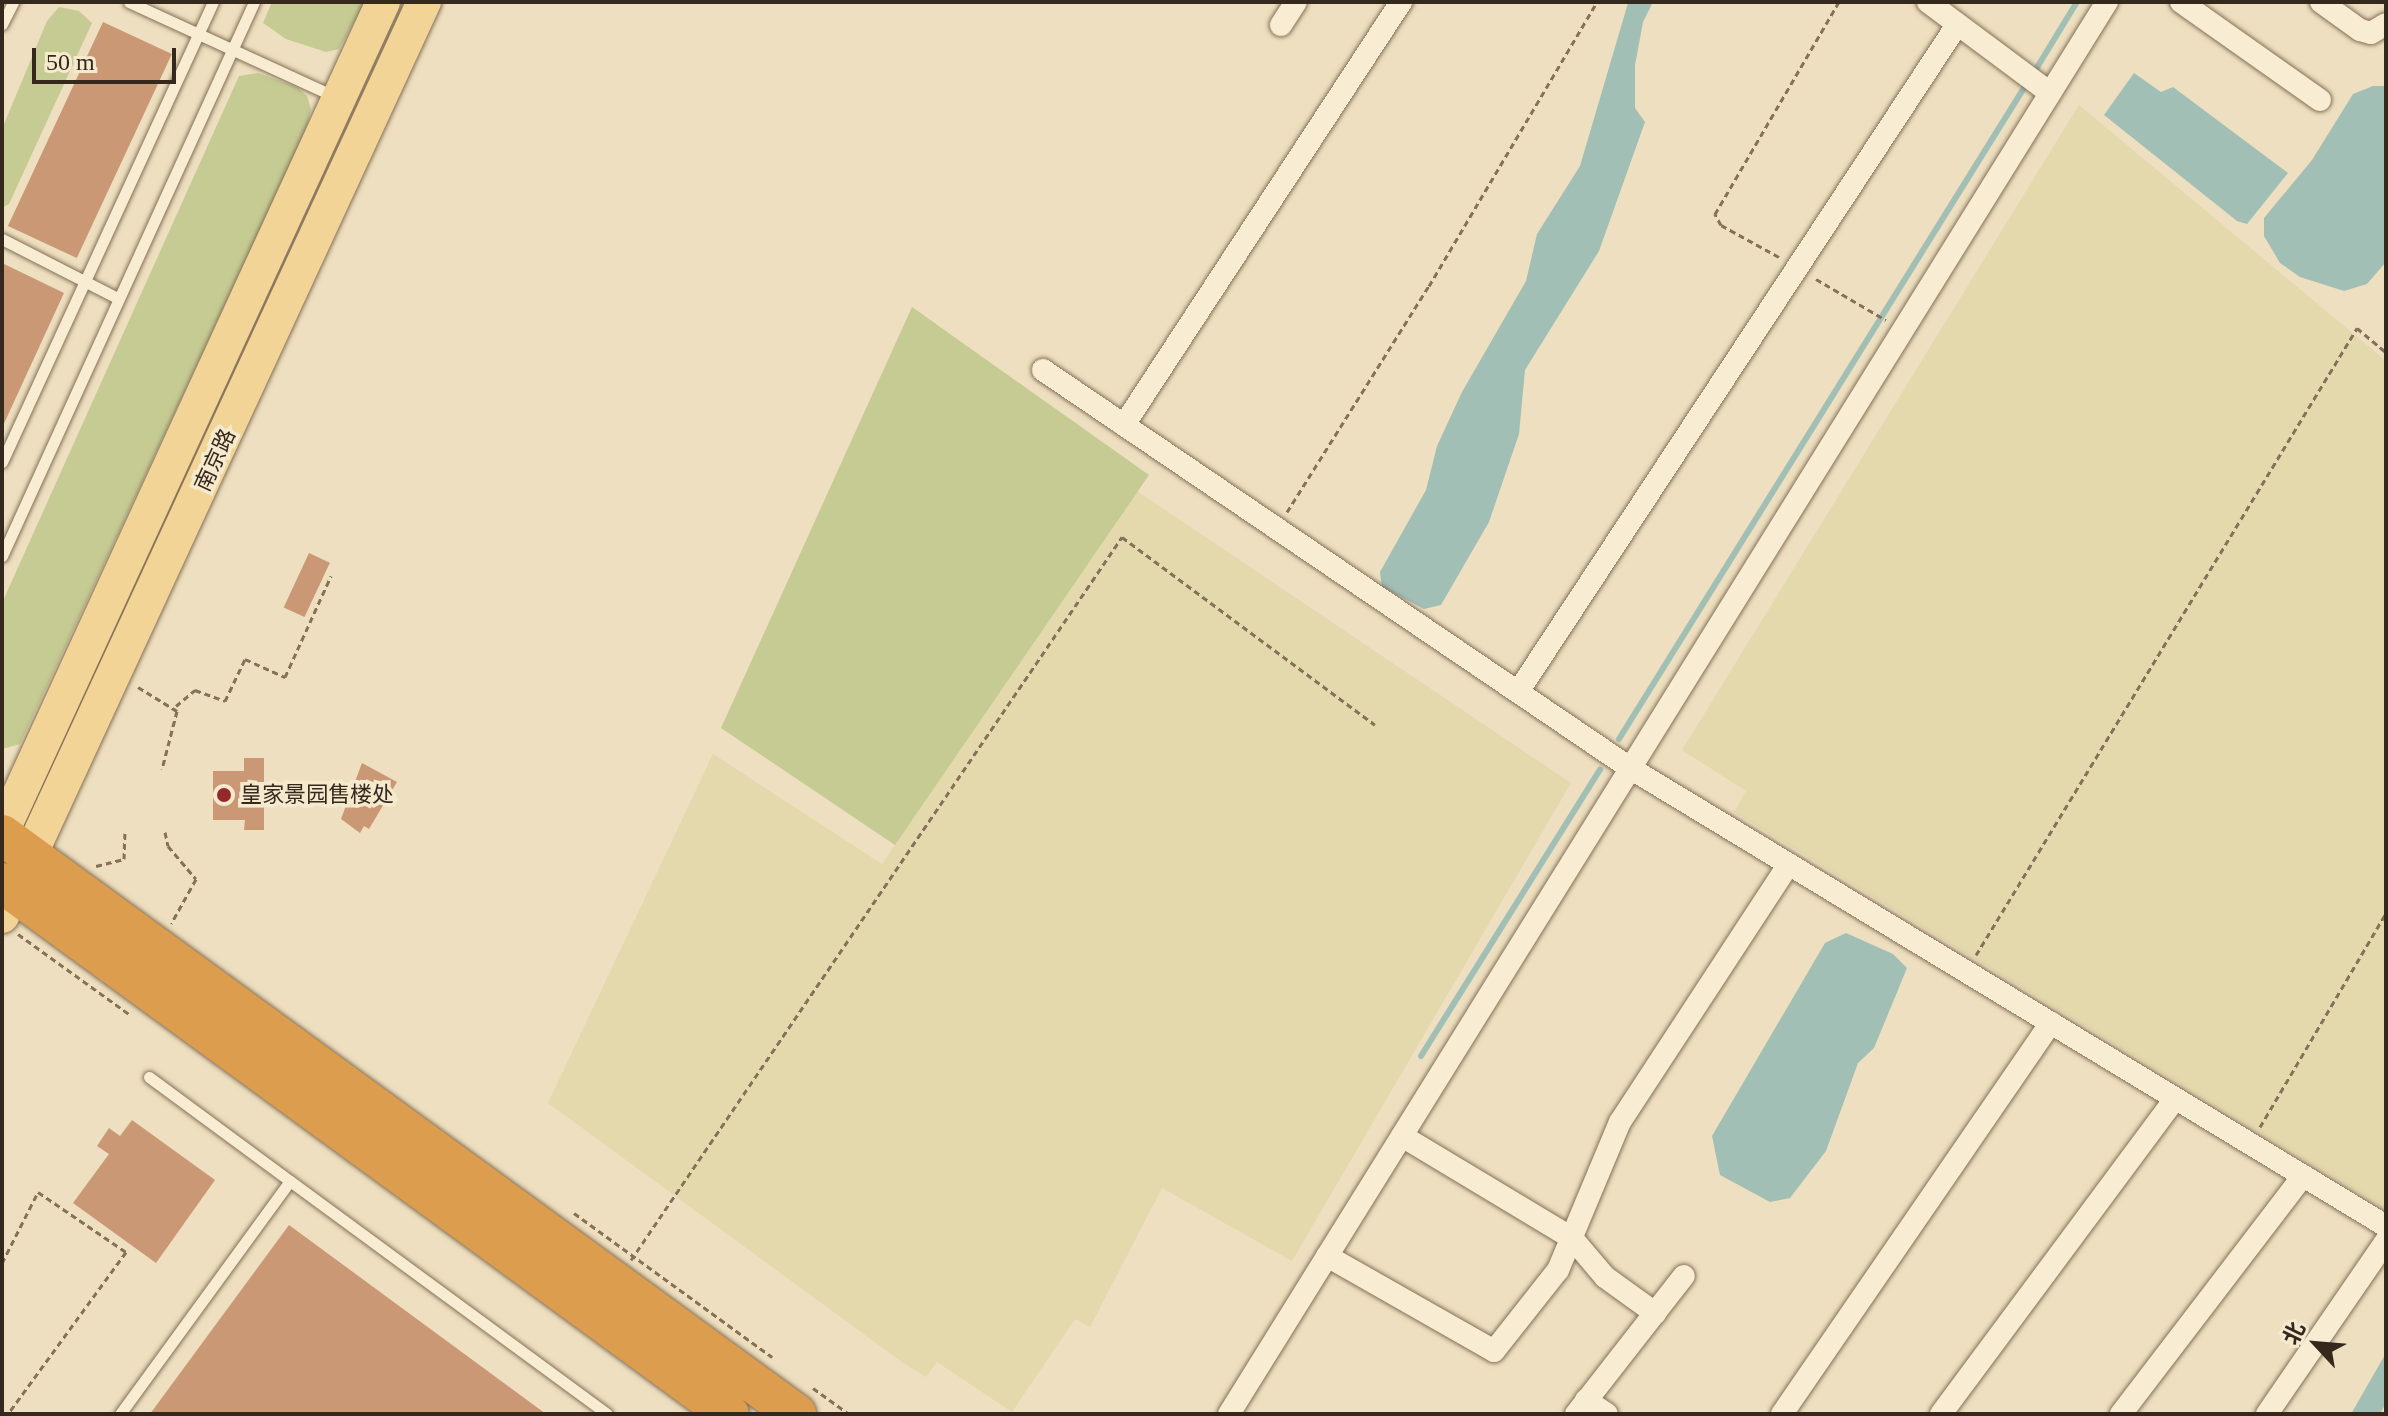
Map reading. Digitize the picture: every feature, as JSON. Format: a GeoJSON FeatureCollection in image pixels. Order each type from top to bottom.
{"type":"FeatureCollection","features":[{"type":"Feature","properties":{"kind":"highway"},"geometry":{"type":"LineString","coordinates":[[8,869],[615,1283],[796,1414]]}},
{"type":"Feature","properties":{"kind":"highway"},"geometry":{"type":"LineString","coordinates":[[8,869],[729,1414]]}},
{"type":"Feature","properties":{"kind":"main road","name":"南京路"},"geometry":{"type":"LineString","coordinates":[[8,869],[383,2]]}},
{"type":"Feature","properties":{"kind":"main road","name":"南京路"},"geometry":{"type":"LineString","coordinates":[[8,869],[113,675],[424,2]]}},
{"type":"Feature","properties":{"kind":"street"},"geometry":{"type":"LineString","coordinates":[[1281,25],[1296,2]]}},
{"type":"Feature","properties":{"kind":"street"},"geometry":{"type":"LineString","coordinates":[[1124,425],[1401,2]]}},
{"type":"Feature","properties":{"kind":"street"},"geometry":{"type":"LineString","coordinates":[[1928,2],[2037,83]]}},
{"type":"Feature","properties":{"kind":"street"},"geometry":{"type":"LineString","coordinates":[[1229,1414],[1630,768],[2037,83],[2107,2]]}},
{"type":"Feature","properties":{"kind":"street"},"geometry":{"type":"LineString","coordinates":[[2181,2],[2320,100]]}},
{"type":"Feature","properties":{"kind":"street"},"geometry":{"type":"LineString","coordinates":[[2321,2],[2360,30],[2371,33],[2386,24]]}},
{"type":"Feature","properties":{"kind":"street"},"geometry":{"type":"LineString","coordinates":[[1518,692],[1957,25]]}},
{"type":"Feature","properties":{"kind":"street"},"geometry":{"type":"LineString","coordinates":[[1043,370],[1630,768],[2386,1226]]}},
{"type":"Feature","properties":{"kind":"street"},"geometry":{"type":"LineString","coordinates":[[1327,1256],[1494,1351],[1558,1270],[1620,1122],[1789,864]]}},
{"type":"Feature","properties":{"kind":"street"},"geometry":{"type":"LineString","coordinates":[[1782,1414],[2051,1023]]}},
{"type":"Feature","properties":{"kind":"street"},"geometry":{"type":"LineString","coordinates":[[1941,1414],[2175,1099]]}},
{"type":"Feature","properties":{"kind":"street"},"geometry":{"type":"LineString","coordinates":[[1402,1136],[1572,1238],[1605,1277],[1655,1313]]}},
{"type":"Feature","properties":{"kind":"street"},"geometry":{"type":"LineString","coordinates":[[2121,1414],[2303,1176]]}},
{"type":"Feature","properties":{"kind":"street"},"geometry":{"type":"LineString","coordinates":[[2267,1414],[2386,1241]]}},
{"type":"Feature","properties":{"kind":"street"},"geometry":{"type":"LineString","coordinates":[[1607,1414],[1581,1407],[1684,1276]]}},
{"type":"Feature","properties":{"kind":"lane"},"geometry":{"type":"LineString","coordinates":[[2,24],[13,2]]}},
{"type":"Feature","properties":{"kind":"lane"},"geometry":{"type":"LineString","coordinates":[[129,2],[339,98]]}},
{"type":"Feature","properties":{"kind":"lane"},"geometry":{"type":"LineString","coordinates":[[2,462],[213,2]]}},
{"type":"Feature","properties":{"kind":"lane"},"geometry":{"type":"LineString","coordinates":[[2,556],[254,2]]}},
{"type":"Feature","properties":{"kind":"lane"},"geometry":{"type":"LineString","coordinates":[[2,239],[119,299]]}},
{"type":"Feature","properties":{"kind":"lane"},"geometry":{"type":"LineString","coordinates":[[149,1077],[607,1414]]}},
{"type":"Feature","properties":{"kind":"lane"},"geometry":{"type":"LineString","coordinates":[[120,1414],[290,1181]]}},
{"type":"Feature","properties":{"kind":"path"},"geometry":{"type":"LineString","coordinates":[[1277,529],[1318,456],[1429,286],[1597,2]]}},
{"type":"Feature","properties":{"kind":"path"},"geometry":{"type":"LineString","coordinates":[[1839,2],[1715,214],[1721,225],[1888,321]]}},
{"type":"Feature","properties":{"kind":"path"},"geometry":{"type":"LineString","coordinates":[[1966,972],[2357,328],[2386,352]]}},
{"type":"Feature","properties":{"kind":"path"},"geometry":{"type":"LineString","coordinates":[[615,1283],[1122,537],[1375,725]]}},
{"type":"Feature","properties":{"kind":"path"},"geometry":{"type":"LineString","coordinates":[[162,769],[176,706],[195,690],[225,701],[245,659],[285,677],[331,576]]}},
{"type":"Feature","properties":{"kind":"path"},"geometry":{"type":"LineString","coordinates":[[113,675],[176,706]]}},
{"type":"Feature","properties":{"kind":"path"},"geometry":{"type":"LineString","coordinates":[[165,832],[168,846],[196,879],[171,924]]}},
{"type":"Feature","properties":{"kind":"path"},"geometry":{"type":"LineString","coordinates":[[92,867],[124,859],[125,833]]}},
{"type":"Feature","properties":{"kind":"path"},"geometry":{"type":"LineString","coordinates":[[2250,1144],[2386,913]]}},
{"type":"Feature","properties":{"kind":"path"},"geometry":{"type":"LineString","coordinates":[[2,1263],[38,1192],[126,1252],[8,1414]]}},
{"type":"Feature","properties":{"kind":"shaded area"},"geometry":{"type":"Polygon","coordinates":[[[2079,105],[2386,361],[2386,1210],[1734,812],[1746,791],[1682,750],[2079,105]]]}},
{"type":"Feature","properties":{"kind":"shaded area"},"geometry":{"type":"Polygon","coordinates":[[[1137,491],[1571,783],[1292,1261],[1162,1188],[1090,1327],[1075,1319],[1012,1412],[937,1362],[926,1377],[902,1362],[548,1103],[713,754],[882,864],[1137,491]]]}},
{"type":"Feature","properties":{"kind":"green space"},"geometry":{"type":"Polygon","coordinates":[[[272,2],[365,2],[339,49],[326,52],[286,39],[263,23],[272,2]]]}},
{"type":"Feature","properties":{"kind":"green space"},"geometry":{"type":"Polygon","coordinates":[[[59,7],[79,11],[92,23],[9,204],[2,208],[2,129],[47,21],[59,7]]]}},
{"type":"Feature","properties":{"kind":"green space"},"geometry":{"type":"Polygon","coordinates":[[[258,73],[297,87],[307,96],[311,109],[306,131],[20,744],[2,749],[2,603],[239,76],[258,73]]]}},
{"type":"Feature","properties":{"kind":"green space"},"geometry":{"type":"Polygon","coordinates":[[[912,307],[1149,475],[895,845],[721,728],[912,307]]]}},
{"type":"Feature","properties":{"kind":"water"},"geometry":{"type":"Polygon","coordinates":[[[1653,2],[1643,22],[1635,65],[1635,108],[1645,122],[1599,251],[1525,370],[1519,434],[1489,522],[1441,605],[1424,609],[1382,587],[1380,572],[1426,490],[1437,446],[1462,392],[1526,281],[1537,234],[1580,166],[1628,3],[1653,2]]]}},
{"type":"Feature","properties":{"kind":"water"},"geometry":{"type":"Polygon","coordinates":[[[2134,73],[2161,92],[2173,87],[2288,173],[2247,224],[2237,221],[2104,115],[2134,73]]]}},
{"type":"Feature","properties":{"kind":"water"},"geometry":{"type":"Polygon","coordinates":[[[2373,86],[2386,86],[2386,262],[2367,284],[2344,291],[2300,277],[2280,263],[2264,236],[2264,218],[2312,160],[2353,94],[2373,86]]]}},
{"type":"Feature","properties":{"kind":"water"},"geometry":{"type":"Polygon","coordinates":[[[1846,933],[1893,954],[1907,968],[1874,1048],[1858,1063],[1826,1151],[1790,1198],[1770,1202],[1720,1175],[1712,1136],[1825,943],[1846,933]]]}},
{"type":"Feature","properties":{"kind":"water"},"geometry":{"type":"Polygon","coordinates":[[[2386,1353],[2386,1403],[2380,1414],[2351,1414],[2386,1353]]]}},
{"type":"Feature","properties":{"kind":"building"},"geometry":{"type":"Polygon","coordinates":[[[103,22],[172,54],[77,258],[8,226],[103,22]]]}},
{"type":"Feature","properties":{"kind":"building"},"geometry":{"type":"Polygon","coordinates":[[[2,263],[64,293],[2,428],[2,263]]]}},
{"type":"Feature","properties":{"kind":"building"},"geometry":{"type":"Polygon","coordinates":[[[309,553],[330,563],[304,617],[284,607],[309,553]]]}},
{"type":"Feature","properties":{"kind":"building"},"geometry":{"type":"Polygon","coordinates":[[[244,758],[264,758],[264,830],[244,830],[245,820],[213,820],[213,771],[244,771],[244,758]]]}},
{"type":"Feature","properties":{"kind":"building"},"geometry":{"type":"Polygon","coordinates":[[[362,763],[397,782],[369,829],[364,826],[360,833],[341,819],[362,763]]]}},
{"type":"Feature","properties":{"kind":"building"},"geometry":{"type":"Polygon","coordinates":[[[132,1120],[215,1180],[156,1263],[73,1203],[109,1154],[97,1146],[109,1128],[120,1136],[132,1120]]]}},
{"type":"Feature","properties":{"kind":"building"},"geometry":{"type":"Polygon","coordinates":[[[289,1225],[546,1414],[150,1414],[289,1225]]]}},
{"type":"Feature","properties":{"kind":"waterway"},"geometry":{"type":"LineString","coordinates":[[2033,74],[2077,2]]}},
{"type":"Feature","properties":{"kind":"waterway"},"geometry":{"type":"LineString","coordinates":[[1619,739],[2027,83]]}},
{"type":"Feature","properties":{"kind":"waterway"},"geometry":{"type":"LineString","coordinates":[[1421,1056],[1600,769]]}},
{"type":"Feature","properties":{"kind":"place","name":"皇家景园售楼处"},"geometry":{"type":"Point","coordinates":[224,795]}}]}
